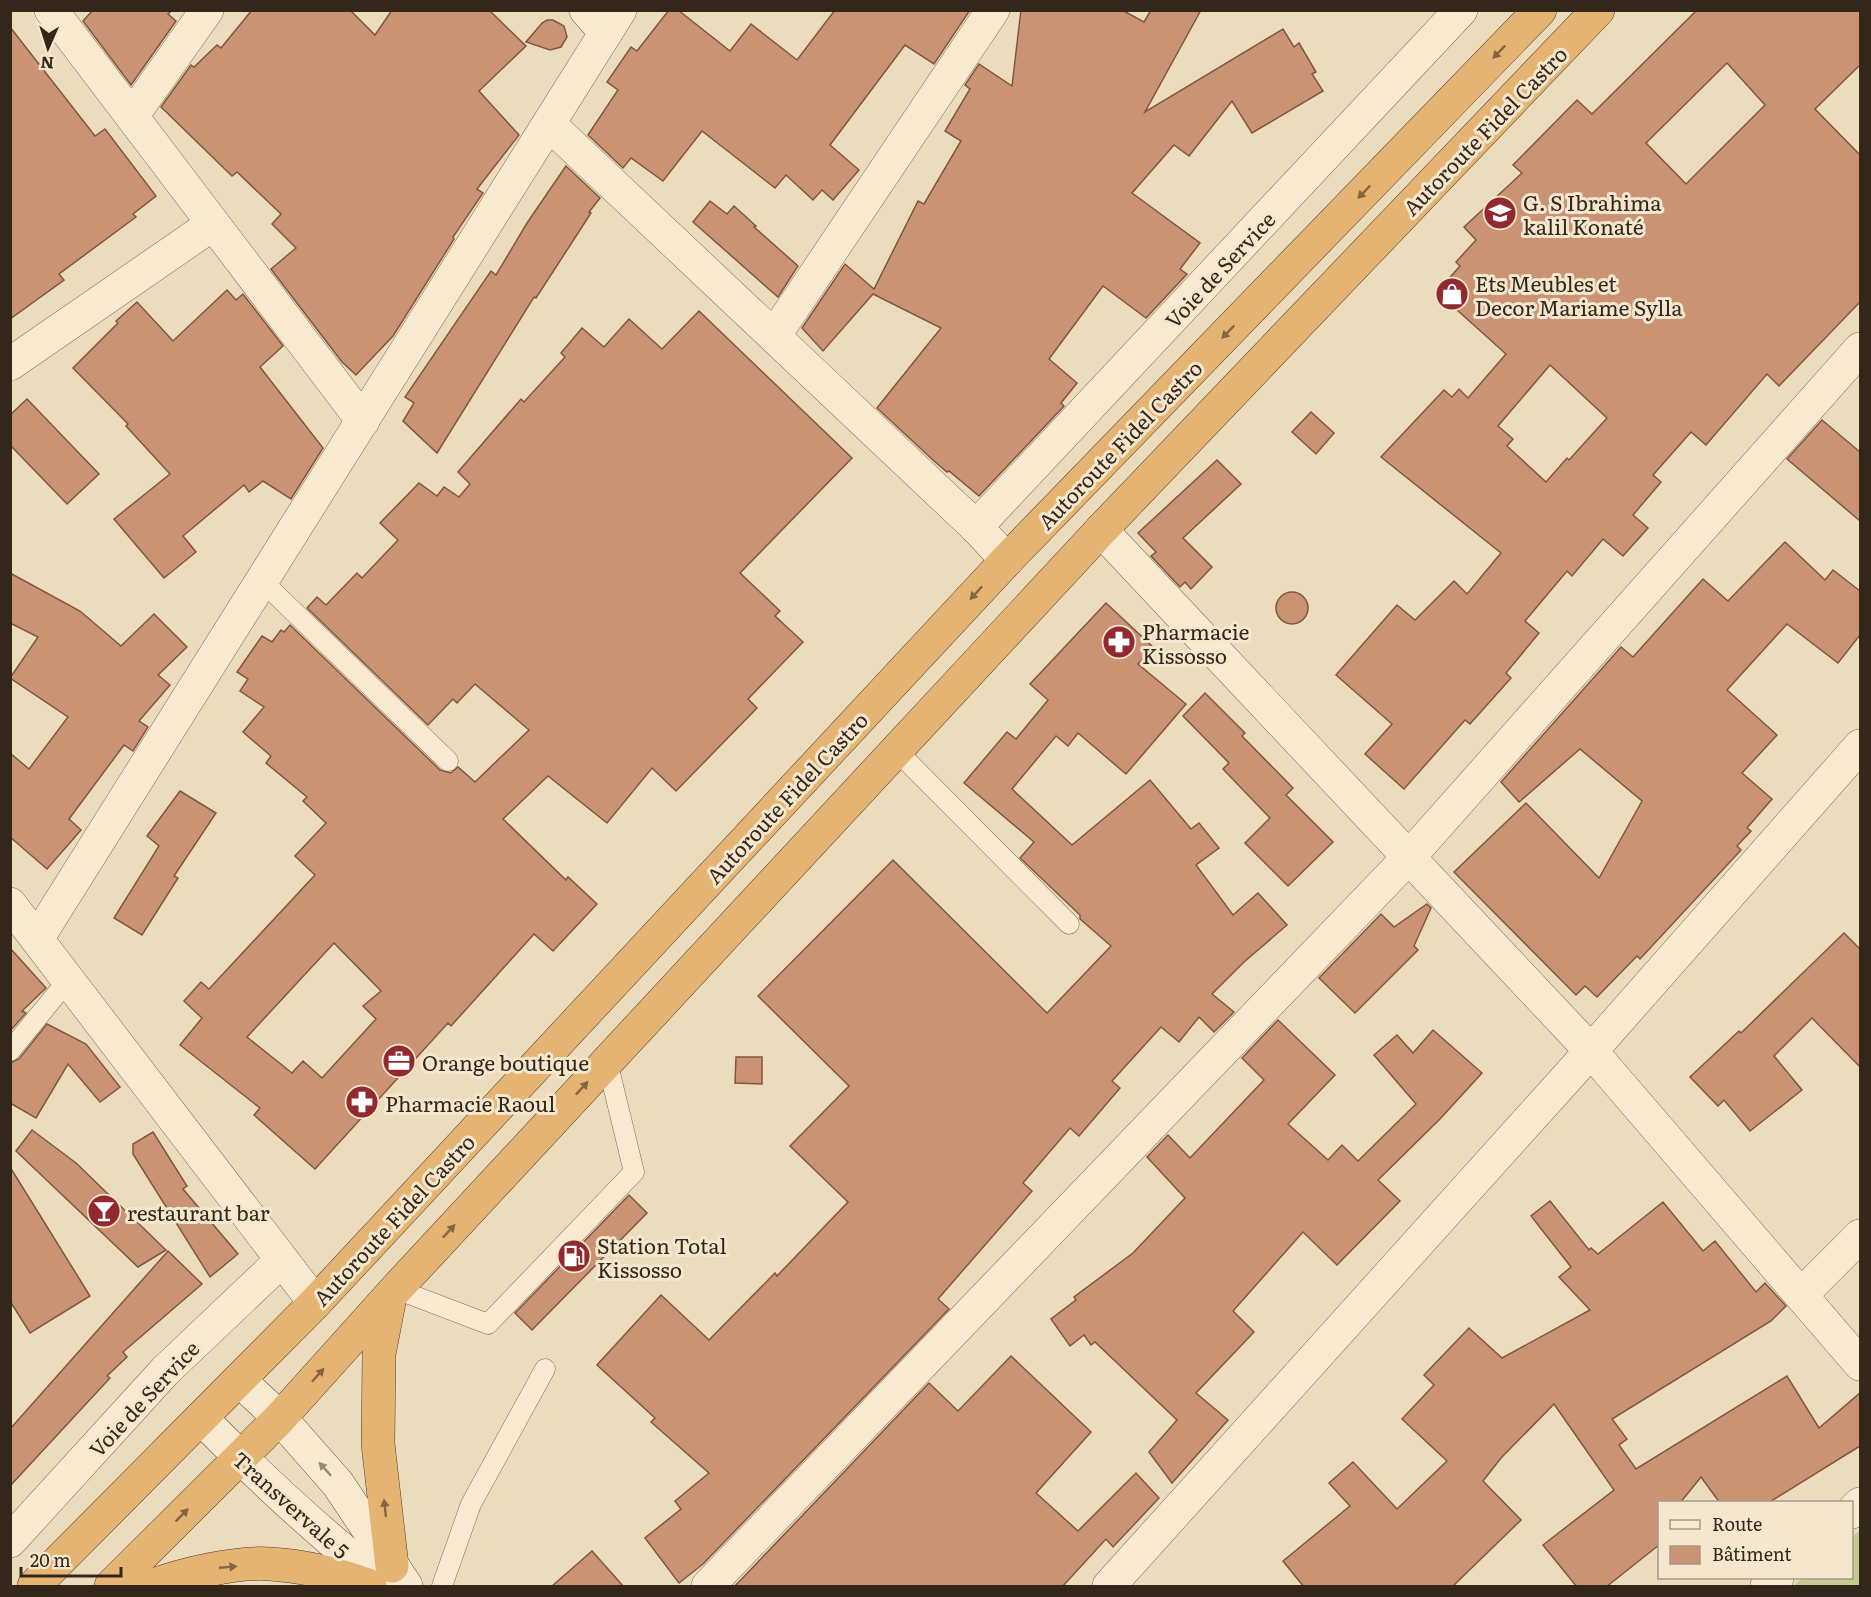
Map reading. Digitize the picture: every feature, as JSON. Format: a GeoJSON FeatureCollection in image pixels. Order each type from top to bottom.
{"type":"FeatureCollection","features":[{"type":"Feature","properties":{"kind":"highway","name":"Autoroute Fidel Castro"},"geometry":{"type":"LineString","coordinates":[[34,1587],[315,1303],[1007,560],[1540,10]]}},
{"type":"Feature","properties":{"kind":"highway","name":"Autoroute Fidel Castro"},"geometry":{"type":"LineString","coordinates":[[111,1587],[279,1418],[393,1292],[1101,530],[1598,10]]}},
{"type":"Feature","properties":{"kind":"highway"},"geometry":{"type":"LineString","coordinates":[[151,1587],[214,1568],[267,1563],[353,1580],[388,1581],[378,1444],[379,1354],[393,1292]]}},
{"type":"Feature","properties":{"kind":"street"},"geometry":{"type":"LineString","coordinates":[[51,10],[363,421]]}},
{"type":"Feature","properties":{"kind":"street"},"geometry":{"type":"LineString","coordinates":[[132,116],[207,10]]}},
{"type":"Feature","properties":{"kind":"street"},"geometry":{"type":"LineString","coordinates":[[774,336],[993,10]]}},
{"type":"Feature","properties":{"kind":"street","name":"Voie de Service"},"geometry":{"type":"LineString","coordinates":[[976,528],[1461,10]]}},
{"type":"Feature","properties":{"kind":"street"},"geometry":{"type":"LineString","coordinates":[[38,939],[549,124],[604,18]]}},
{"type":"Feature","properties":{"kind":"street"},"geometry":{"type":"LineString","coordinates":[[549,124],[976,528],[1007,560]]}},
{"type":"Feature","properties":{"kind":"street"},"geometry":{"type":"LineString","coordinates":[[10,364],[213,224]]}},
{"type":"Feature","properties":{"kind":"street"},"geometry":{"type":"LineString","coordinates":[[708,1587],[1409,857],[1860,350]]}},
{"type":"Feature","properties":{"kind":"street"},"geometry":{"type":"LineString","coordinates":[[1101,530],[1591,1051],[1860,1364]]}},
{"type":"Feature","properties":{"kind":"street"},"geometry":{"type":"LineString","coordinates":[[1109,1587],[1591,1051],[1860,746]]}},
{"type":"Feature","properties":{"kind":"street"},"geometry":{"type":"LineString","coordinates":[[10,904],[315,1303]]}},
{"type":"Feature","properties":{"kind":"street"},"geometry":{"type":"LineString","coordinates":[[1801,1295],[1860,1236]]}},
{"type":"Feature","properties":{"kind":"street","name":"Voie de Service"},"geometry":{"type":"LineString","coordinates":[[10,1541],[165,1371],[282,1260]]}},
{"type":"Feature","properties":{"kind":"street","name":"Transvervale 5"},"geometry":{"type":"LineString","coordinates":[[239,1380],[279,1418],[338,1484],[388,1581]]}},
{"type":"Feature","properties":{"kind":"street","name":"Transvervale 5"},"geometry":{"type":"LineString","coordinates":[[201,1418],[240,1458],[346,1555],[388,1581]]}},
{"type":"Feature","properties":{"kind":"lane"},"geometry":{"type":"LineString","coordinates":[[262,581],[448,761]]}},
{"type":"Feature","properties":{"kind":"lane"},"geometry":{"type":"LineString","coordinates":[[896,750],[1070,924]]}},
{"type":"Feature","properties":{"kind":"lane"},"geometry":{"type":"LineString","coordinates":[[10,1051],[68,980]]}},
{"type":"Feature","properties":{"kind":"lane"},"geometry":{"type":"LineString","coordinates":[[393,1292],[488,1324],[634,1172],[607,1062]]}},
{"type":"Feature","properties":{"kind":"lane"},"geometry":{"type":"LineString","coordinates":[[442,1587],[471,1504],[545,1369]]}},
{"type":"Feature","properties":{"kind":"green space"},"geometry":{"type":"Polygon","coordinates":[[[1860,1530],[1860,1586],[1793,1586],[1802,1579],[1853,1579],[1853,1536],[1860,1530]]]}},
{"type":"Feature","properties":{"kind":"building"},"geometry":{"type":"Polygon","coordinates":[[[93,10],[172,10],[168,14],[176,21],[131,85],[83,21],[93,10]]]}},
{"type":"Feature","properties":{"kind":"building"},"geometry":{"type":"Polygon","coordinates":[[[252,10],[350,10],[375,35],[392,10],[489,10],[526,46],[479,91],[519,135],[477,189],[483,193],[453,237],[454,239],[393,336],[356,375],[342,362],[271,269],[296,248],[272,224],[281,214],[237,172],[232,176],[161,107],[191,65],[194,67],[217,45],[221,48],[252,10]]]}},
{"type":"Feature","properties":{"kind":"building"},"geometry":{"type":"Polygon","coordinates":[[[669,10],[678,10],[730,51],[751,24],[797,60],[835,10],[970,10],[934,64],[905,45],[830,145],[859,170],[833,200],[822,190],[813,200],[786,175],[775,188],[702,131],[663,181],[631,158],[623,168],[588,135],[618,90],[607,82],[631,47],[637,51],[669,10]]]}},
{"type":"Feature","properties":{"kind":"building"},"geometry":{"type":"Polygon","coordinates":[[[1021,10],[1122,10],[1144,22],[1151,10],[1201,10],[1145,112],[1283,29],[1294,47],[1299,43],[1316,72],[1312,74],[1323,91],[1252,133],[1232,101],[1189,156],[1174,145],[1132,193],[1200,243],[1180,269],[1187,274],[1146,318],[1103,286],[1049,359],[1077,383],[1061,403],[1064,406],[979,496],[934,461],[877,408],[941,328],[873,294],[823,351],[802,328],[845,264],[874,289],[918,201],[924,204],[961,141],[945,131],[970,89],[965,85],[979,64],[1012,86],[1021,10]]]}},
{"type":"Feature","properties":{"kind":"building"},"geometry":{"type":"Polygon","coordinates":[[[1697,10],[1860,10],[1860,65],[1815,109],[1860,155],[1860,302],[1779,386],[1767,374],[1706,445],[1691,432],[1653,475],[1661,482],[1633,515],[1648,528],[1623,556],[1603,539],[1572,576],[1567,571],[1525,621],[1539,633],[1506,673],[1511,678],[1470,724],[1465,720],[1404,789],[1365,754],[1392,724],[1336,675],[1397,605],[1415,620],[1454,581],[1467,594],[1501,553],[1381,457],[1444,390],[1452,397],[1459,389],[1468,398],[1506,354],[1437,292],[1460,266],[1456,262],[1476,240],[1464,227],[1522,173],[1513,165],[1577,100],[1592,114],[1697,10]],[[1727,63],[1646,143],[1686,184],[1765,105],[1727,63]],[[1550,365],[1498,426],[1513,439],[1507,446],[1546,482],[1607,418],[1550,365]]]}},
{"type":"Feature","properties":{"kind":"building"},"geometry":{"type":"Polygon","coordinates":[[[553,20],[564,26],[567,37],[561,47],[550,50],[526,42],[542,23],[553,20]]]}},
{"type":"Feature","properties":{"kind":"building"},"geometry":{"type":"Polygon","coordinates":[[[10,27],[95,136],[105,129],[156,196],[133,214],[136,217],[59,274],[64,280],[10,319],[10,27]]]}},
{"type":"Feature","properties":{"kind":"building"},"geometry":{"type":"Polygon","coordinates":[[[566,166],[600,198],[536,298],[534,297],[437,453],[403,421],[414,403],[405,397],[491,271],[496,275],[527,223],[566,166]]]}},
{"type":"Feature","properties":{"kind":"building"},"geometry":{"type":"Polygon","coordinates":[[[710,201],[727,214],[734,206],[798,266],[778,297],[693,222],[710,201]]]}},
{"type":"Feature","properties":{"kind":"building"},"geometry":{"type":"Polygon","coordinates":[[[227,290],[236,300],[243,294],[283,346],[260,367],[323,448],[291,499],[263,481],[249,492],[244,485],[183,536],[196,552],[164,578],[114,519],[170,474],[126,426],[128,424],[73,368],[118,323],[116,321],[137,302],[173,341],[227,290]]]}},
{"type":"Feature","properties":{"kind":"building"},"geometry":{"type":"Polygon","coordinates":[[[699,311],[852,458],[740,573],[780,611],[775,616],[803,642],[748,699],[757,708],[676,791],[652,768],[607,823],[548,776],[503,819],[566,880],[568,877],[597,904],[553,951],[534,934],[451,1026],[448,1023],[315,1169],[254,1115],[260,1108],[180,1045],[202,1018],[184,1001],[201,982],[209,989],[315,875],[295,856],[326,823],[303,801],[307,797],[266,763],[271,756],[243,732],[264,707],[240,691],[248,679],[237,672],[262,636],[272,642],[281,630],[284,632],[290,625],[440,770],[451,773],[458,767],[475,782],[529,730],[475,684],[457,703],[453,699],[428,725],[307,608],[317,597],[326,605],[357,573],[362,578],[398,540],[380,523],[419,483],[437,496],[444,487],[459,497],[470,484],[458,472],[521,399],[524,402],[565,357],[561,353],[582,328],[604,347],[629,319],[662,349],[699,311]],[[334,943],[247,1037],[292,1073],[303,1061],[322,1078],[376,1019],[363,1006],[381,991],[334,943]]]}},
{"type":"Feature","properties":{"kind":"building"},"geometry":{"type":"Polygon","coordinates":[[[27,399],[99,474],[67,504],[10,445],[10,415],[27,399]]]}},
{"type":"Feature","properties":{"kind":"building"},"geometry":{"type":"Polygon","coordinates":[[[1311,412],[1334,433],[1316,454],[1292,432],[1311,412]]]}},
{"type":"Feature","properties":{"kind":"building"},"geometry":{"type":"Polygon","coordinates":[[[1822,420],[1860,452],[1860,521],[1787,459],[1822,420]]]}},
{"type":"Feature","properties":{"kind":"building"},"geometry":{"type":"Polygon","coordinates":[[[1217,460],[1241,484],[1183,538],[1212,567],[1191,589],[1185,582],[1180,587],[1151,556],[1156,552],[1138,533],[1217,460]]]}},
{"type":"Feature","properties":{"kind":"building"},"geometry":{"type":"Polygon","coordinates":[[[1785,542],[1825,580],[1833,570],[1860,591],[1860,635],[1838,663],[1787,624],[1727,690],[1777,735],[1742,773],[1772,799],[1747,828],[1751,831],[1737,846],[1741,850],[1640,959],[1637,956],[1597,997],[1585,986],[1576,995],[1454,872],[1526,803],[1599,878],[1642,801],[1580,749],[1519,802],[1501,782],[1621,647],[1633,657],[1703,579],[1728,601],[1785,542]]]}},
{"type":"Feature","properties":{"kind":"building"},"geometry":{"type":"Polygon","coordinates":[[[10,573],[80,611],[121,646],[154,614],[187,647],[158,675],[170,685],[139,721],[148,727],[133,751],[124,745],[69,819],[81,830],[47,869],[10,837],[10,753],[29,769],[68,717],[10,678],[38,637],[10,623],[10,573]]]}},
{"type":"Feature","properties":{"kind":"building"},"geometry":{"type":"Polygon","coordinates":[[[1292,592],[1303,597],[1308,608],[1303,619],[1292,624],[1281,619],[1276,608],[1281,597],[1292,592]]]}},
{"type":"Feature","properties":{"kind":"building"},"geometry":{"type":"Polygon","coordinates":[[[1106,603],[1154,648],[1138,664],[1186,704],[1126,774],[1078,733],[1068,746],[1056,736],[1012,789],[1072,845],[1150,780],[1191,829],[1199,823],[1219,848],[1196,865],[1233,915],[1258,893],[1287,925],[1244,962],[1212,994],[1234,1012],[1214,1032],[1199,1017],[1179,1042],[1161,1027],[1112,1081],[1120,1088],[1079,1136],[1070,1128],[1023,1183],[1032,1191],[938,1299],[949,1309],[703,1564],[679,1583],[645,1538],[681,1509],[675,1501],[709,1473],[651,1422],[655,1418],[597,1365],[661,1295],[709,1340],[775,1273],[777,1276],[848,1202],[790,1146],[849,1086],[758,996],[893,860],[1047,1013],[1111,946],[1080,919],[1080,915],[1020,858],[1034,842],[964,783],[1007,732],[1016,739],[1048,700],[1030,684],[1106,603]]]}},
{"type":"Feature","properties":{"kind":"building"},"geometry":{"type":"Polygon","coordinates":[[[1205,693],[1245,733],[1242,736],[1293,788],[1286,795],[1333,842],[1288,886],[1245,843],[1270,818],[1223,769],[1229,763],[1183,716],[1205,693]]]}},
{"type":"Feature","properties":{"kind":"building"},"geometry":{"type":"Polygon","coordinates":[[[180,791],[216,813],[174,876],[178,878],[142,935],[114,918],[159,846],[147,836],[180,791]]]}},
{"type":"Feature","properties":{"kind":"building"},"geometry":{"type":"Polygon","coordinates":[[[1427,904],[1431,908],[1414,946],[1418,950],[1355,1013],[1319,978],[1381,914],[1394,927],[1427,904]]]}},
{"type":"Feature","properties":{"kind":"building"},"geometry":{"type":"Polygon","coordinates":[[[1844,933],[1860,949],[1860,1067],[1812,1018],[1774,1056],[1802,1090],[1750,1131],[1724,1100],[1718,1106],[1690,1077],[1739,1031],[1741,1033],[1844,933]]]}},
{"type":"Feature","properties":{"kind":"building"},"geometry":{"type":"Polygon","coordinates":[[[10,948],[46,988],[22,1011],[26,1013],[10,1031],[10,948]]]}},
{"type":"Feature","properties":{"kind":"building"},"geometry":{"type":"Polygon","coordinates":[[[1278,1020],[1335,1075],[1288,1124],[1328,1160],[1342,1145],[1358,1161],[1416,1104],[1374,1055],[1397,1035],[1413,1053],[1433,1030],[1482,1073],[1440,1119],[1378,1180],[1400,1201],[1337,1265],[1303,1232],[1233,1311],[1254,1332],[1196,1393],[1228,1420],[1172,1483],[1149,1452],[1177,1420],[1095,1342],[1091,1345],[1084,1335],[1070,1346],[1051,1319],[1076,1300],[1074,1297],[1133,1253],[1185,1198],[1147,1157],[1168,1135],[1190,1158],[1264,1080],[1242,1058],[1278,1020]]]}},
{"type":"Feature","properties":{"kind":"building"},"geometry":{"type":"Polygon","coordinates":[[[47,1024],[86,1044],[120,1087],[100,1102],[68,1064],[36,1118],[10,1103],[10,1063],[19,1059],[47,1024]]]}},
{"type":"Feature","properties":{"kind":"building"},"geometry":{"type":"Polygon","coordinates":[[[736,1057],[762,1057],[762,1084],[735,1083],[736,1057]]]}},
{"type":"Feature","properties":{"kind":"building"},"geometry":{"type":"Polygon","coordinates":[[[32,1130],[76,1163],[166,1250],[138,1267],[16,1151],[32,1130]]]}},
{"type":"Feature","properties":{"kind":"building"},"geometry":{"type":"Polygon","coordinates":[[[153,1132],[187,1186],[183,1189],[238,1254],[210,1277],[133,1154],[133,1144],[153,1132]]]}},
{"type":"Feature","properties":{"kind":"building"},"geometry":{"type":"Polygon","coordinates":[[[10,1167],[90,1296],[30,1333],[10,1301],[10,1167]]]}},
{"type":"Feature","properties":{"kind":"building"},"geometry":{"type":"Polygon","coordinates":[[[629,1195],[647,1213],[532,1330],[515,1313],[629,1195]]]}},
{"type":"Feature","properties":{"kind":"building"},"geometry":{"type":"Polygon","coordinates":[[[1550,1201],[1589,1250],[1591,1248],[1598,1254],[1663,1202],[1703,1251],[1715,1241],[1756,1292],[1765,1283],[1786,1306],[1771,1321],[1612,1419],[1627,1439],[1619,1445],[1636,1469],[1787,1376],[1819,1428],[1860,1393],[1860,1446],[1771,1501],[1719,1501],[1701,1477],[1682,1501],[1658,1501],[1658,1546],[1606,1587],[1577,1587],[1543,1545],[1614,1490],[1554,1404],[1501,1458],[1483,1481],[1521,1520],[1452,1587],[1304,1587],[1283,1561],[1350,1506],[1329,1483],[1353,1462],[1397,1509],[1447,1461],[1402,1419],[1434,1385],[1424,1375],[1469,1328],[1502,1358],[1590,1310],[1559,1277],[1571,1267],[1531,1216],[1550,1201]]]}},
{"type":"Feature","properties":{"kind":"building"},"geometry":{"type":"Polygon","coordinates":[[[168,1251],[202,1284],[123,1352],[127,1357],[107,1376],[110,1378],[10,1486],[10,1429],[168,1251]]]}},
{"type":"Feature","properties":{"kind":"building"},"geometry":{"type":"Polygon","coordinates":[[[1011,1356],[1091,1432],[1036,1493],[1078,1531],[1136,1473],[1159,1498],[1113,1547],[1106,1539],[1062,1587],[734,1587],[929,1383],[958,1411],[1011,1356]]]}},
{"type":"Feature","properties":{"kind":"building"},"geometry":{"type":"Polygon","coordinates":[[[592,1551],[624,1587],[551,1587],[592,1551]]]}},
{"type":"Feature","properties":{"kind":"place","name":"G. S Ibrahima kalil Konaté"},"geometry":{"type":"Point","coordinates":[1500,213]}},
{"type":"Feature","properties":{"kind":"place","name":"Ets Meubles et Decor Mariame Sylla"},"geometry":{"type":"Point","coordinates":[1452,294]}},
{"type":"Feature","properties":{"kind":"place","name":"Pharmacie Kissosso"},"geometry":{"type":"Point","coordinates":[1119,642]}},
{"type":"Feature","properties":{"kind":"place","name":"Orange boutique"},"geometry":{"type":"Point","coordinates":[399,1061]}},
{"type":"Feature","properties":{"kind":"place","name":"Pharmacie Raoul"},"geometry":{"type":"Point","coordinates":[362,1102]}},
{"type":"Feature","properties":{"kind":"place","name":"restaurant bar"},"geometry":{"type":"Point","coordinates":[104,1211]}},
{"type":"Feature","properties":{"kind":"place","name":"Station Total Kissosso"},"geometry":{"type":"Point","coordinates":[574,1256]}}]}
